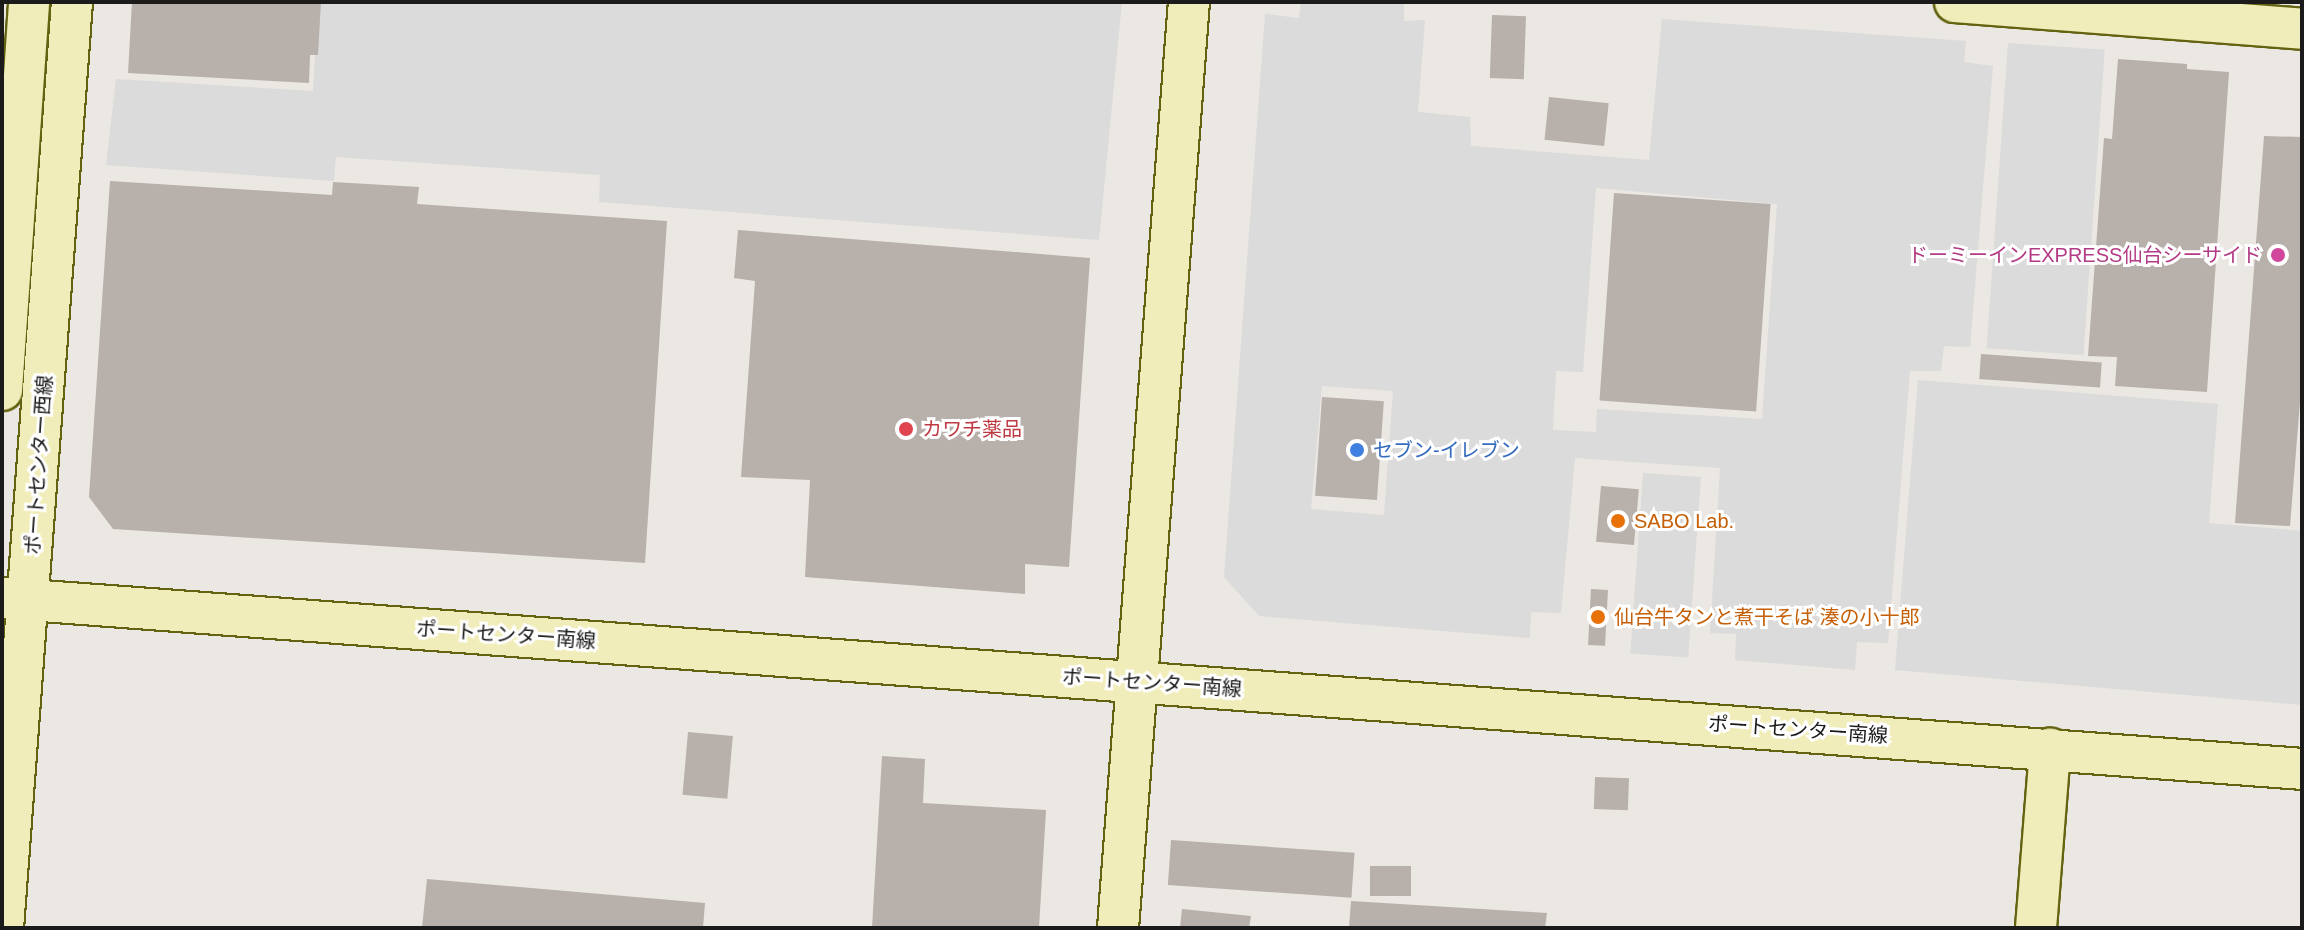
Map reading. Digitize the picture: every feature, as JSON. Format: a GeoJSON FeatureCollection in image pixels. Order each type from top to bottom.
{"type":"FeatureCollection","features":[{"type":"Feature","properties":{"kind":"street"},"geometry":{"type":"LineString","coordinates":[[2,390],[29,2]]}},
{"type":"Feature","properties":{"kind":"street","name":"ポートセンター西線"},"geometry":{"type":"LineString","coordinates":[[3,928],[15,598],[72,2]]}},
{"type":"Feature","properties":{"kind":"street"},"geometry":{"type":"LineString","coordinates":[[1118,928],[1189,2]]}},
{"type":"Feature","properties":{"kind":"street"},"geometry":{"type":"LineString","coordinates":[[1955,2],[2302,29]]}},
{"type":"Feature","properties":{"kind":"street","name":"ポートセンター南線"},"geometry":{"type":"LineString","coordinates":[[15,598],[2302,769]]}},
{"type":"Feature","properties":{"kind":"street"},"geometry":{"type":"LineString","coordinates":[[2036,928],[2050,749]]}},
{"type":"Feature","properties":{"kind":"shaded area"},"geometry":{"type":"Polygon","coordinates":[[[318,2],[1122,2],[1099,240],[599,202],[600,175],[336,157],[334,181],[106,165],[116,79],[313,91],[318,2]]]}},
{"type":"Feature","properties":{"kind":"shaded area"},"geometry":{"type":"Polygon","coordinates":[[[1301,2],[1404,2],[1404,21],[1425,20],[1418,112],[1470,117],[1471,146],[1649,160],[1662,19],[1966,41],[1964,62],[1993,66],[1970,347],[1944,346],[1941,371],[1910,371],[1888,643],[1857,642],[1855,670],[1735,660],[1736,634],[1710,633],[1720,468],[1575,458],[1561,613],[1531,612],[1530,638],[1259,616],[1224,577],[1265,14],[1299,18],[1301,2]],[[1596,188],[1583,372],[1556,371],[1553,430],[1596,432],[1597,409],[1762,419],[1777,204],[1596,188]],[[1322,386],[1311,509],[1384,515],[1393,391],[1322,386]]]}},
{"type":"Feature","properties":{"kind":"shaded area"},"geometry":{"type":"Polygon","coordinates":[[[2008,43],[2105,50],[2083,355],[1987,348],[2008,43]]]}},
{"type":"Feature","properties":{"kind":"shaded area"},"geometry":{"type":"Polygon","coordinates":[[[1918,380],[2218,404],[2209,523],[2302,531],[2302,705],[1895,670],[1918,380]]]}},
{"type":"Feature","properties":{"kind":"shaded area"},"geometry":{"type":"Polygon","coordinates":[[[1643,473],[1701,477],[1688,658],[1630,654],[1643,473]]]}},
{"type":"Feature","properties":{"kind":"building"},"geometry":{"type":"Polygon","coordinates":[[[132,2],[321,2],[318,55],[310,55],[309,83],[128,73],[132,2]]]}},
{"type":"Feature","properties":{"kind":"building"},"geometry":{"type":"Polygon","coordinates":[[[1492,15],[1526,16],[1524,79],[1490,78],[1492,15]]]}},
{"type":"Feature","properties":{"kind":"building"},"geometry":{"type":"Polygon","coordinates":[[[2118,59],[2187,64],[2187,69],[2229,72],[2207,392],[2115,386],[2117,357],[2088,356],[2104,138],[2112,139],[2118,59]]]}},
{"type":"Feature","properties":{"kind":"building"},"geometry":{"type":"Polygon","coordinates":[[[1549,97],[1609,103],[1604,146],[1545,140],[1549,97]]]}},
{"type":"Feature","properties":{"kind":"building","name":"ドーミーインEXPRESS仙台シーサイド"},"geometry":{"type":"Polygon","coordinates":[[[2264,136],[2302,137],[2302,377],[2290,526],[2235,523],[2264,136]]]}},
{"type":"Feature","properties":{"kind":"building"},"geometry":{"type":"Polygon","coordinates":[[[110,181],[332,195],[333,182],[419,187],[417,204],[667,221],[645,563],[113,529],[89,497],[110,181]]]}},
{"type":"Feature","properties":{"kind":"building"},"geometry":{"type":"Polygon","coordinates":[[[1614,193],[1771,204],[1756,411],[1599,400],[1614,193]]]}},
{"type":"Feature","properties":{"kind":"building"},"geometry":{"type":"Polygon","coordinates":[[[738,230],[1090,258],[1069,567],[1025,564],[1025,594],[805,577],[810,480],[741,477],[755,281],[734,278],[738,230]]]}},
{"type":"Feature","properties":{"kind":"building"},"geometry":{"type":"Polygon","coordinates":[[[1981,354],[2102,362],[2100,387],[1979,379],[1981,354]]]}},
{"type":"Feature","properties":{"kind":"building"},"geometry":{"type":"Polygon","coordinates":[[[1322,397],[1384,401],[1377,500],[1315,496],[1322,397]]]}},
{"type":"Feature","properties":{"kind":"building"},"geometry":{"type":"Polygon","coordinates":[[[1601,486],[1639,489],[1634,545],[1596,542],[1601,486]]]}},
{"type":"Feature","properties":{"kind":"building"},"geometry":{"type":"Polygon","coordinates":[[[1591,589],[1608,590],[1605,646],[1588,645],[1591,589]]]}},
{"type":"Feature","properties":{"kind":"building"},"geometry":{"type":"Polygon","coordinates":[[[688,732],[733,736],[727,799],[683,795],[688,732]]]}},
{"type":"Feature","properties":{"kind":"building"},"geometry":{"type":"Polygon","coordinates":[[[882,756],[925,759],[923,803],[1046,810],[1039,928],[872,928],[882,756]]]}},
{"type":"Feature","properties":{"kind":"building"},"geometry":{"type":"Polygon","coordinates":[[[1595,777],[1629,778],[1628,810],[1594,809],[1595,777]]]}},
{"type":"Feature","properties":{"kind":"building"},"geometry":{"type":"Polygon","coordinates":[[[1171,840],[1355,853],[1351,898],[1168,885],[1171,840]]]}},
{"type":"Feature","properties":{"kind":"building"},"geometry":{"type":"Polygon","coordinates":[[[1370,866],[1411,866],[1411,896],[1370,896],[1370,866]]]}},
{"type":"Feature","properties":{"kind":"building"},"geometry":{"type":"Polygon","coordinates":[[[427,879],[705,903],[703,928],[422,928],[427,879]]]}},
{"type":"Feature","properties":{"kind":"building"},"geometry":{"type":"Polygon","coordinates":[[[1351,901],[1547,913],[1545,928],[1349,928],[1351,901]]]}},
{"type":"Feature","properties":{"kind":"building"},"geometry":{"type":"Polygon","coordinates":[[[1182,909],[1251,916],[1249,928],[1180,928],[1182,909]]]}},
{"type":"Feature","properties":{"kind":"place","name":"ドーミーインEXPRESS仙台シーサイド"},"geometry":{"type":"Point","coordinates":[2278,255]}},
{"type":"Feature","properties":{"kind":"place","name":"カワチ薬品"},"geometry":{"type":"Point","coordinates":[906,429]}},
{"type":"Feature","properties":{"kind":"place","name":"セブン-イレブン"},"geometry":{"type":"Point","coordinates":[1357,450]}},
{"type":"Feature","properties":{"kind":"place","name":"SABO Lab."},"geometry":{"type":"Point","coordinates":[1618,521]}},
{"type":"Feature","properties":{"kind":"place","name":"仙台牛タンと煮干そば 湊の小十郎"},"geometry":{"type":"Point","coordinates":[1598,617]}}]}
